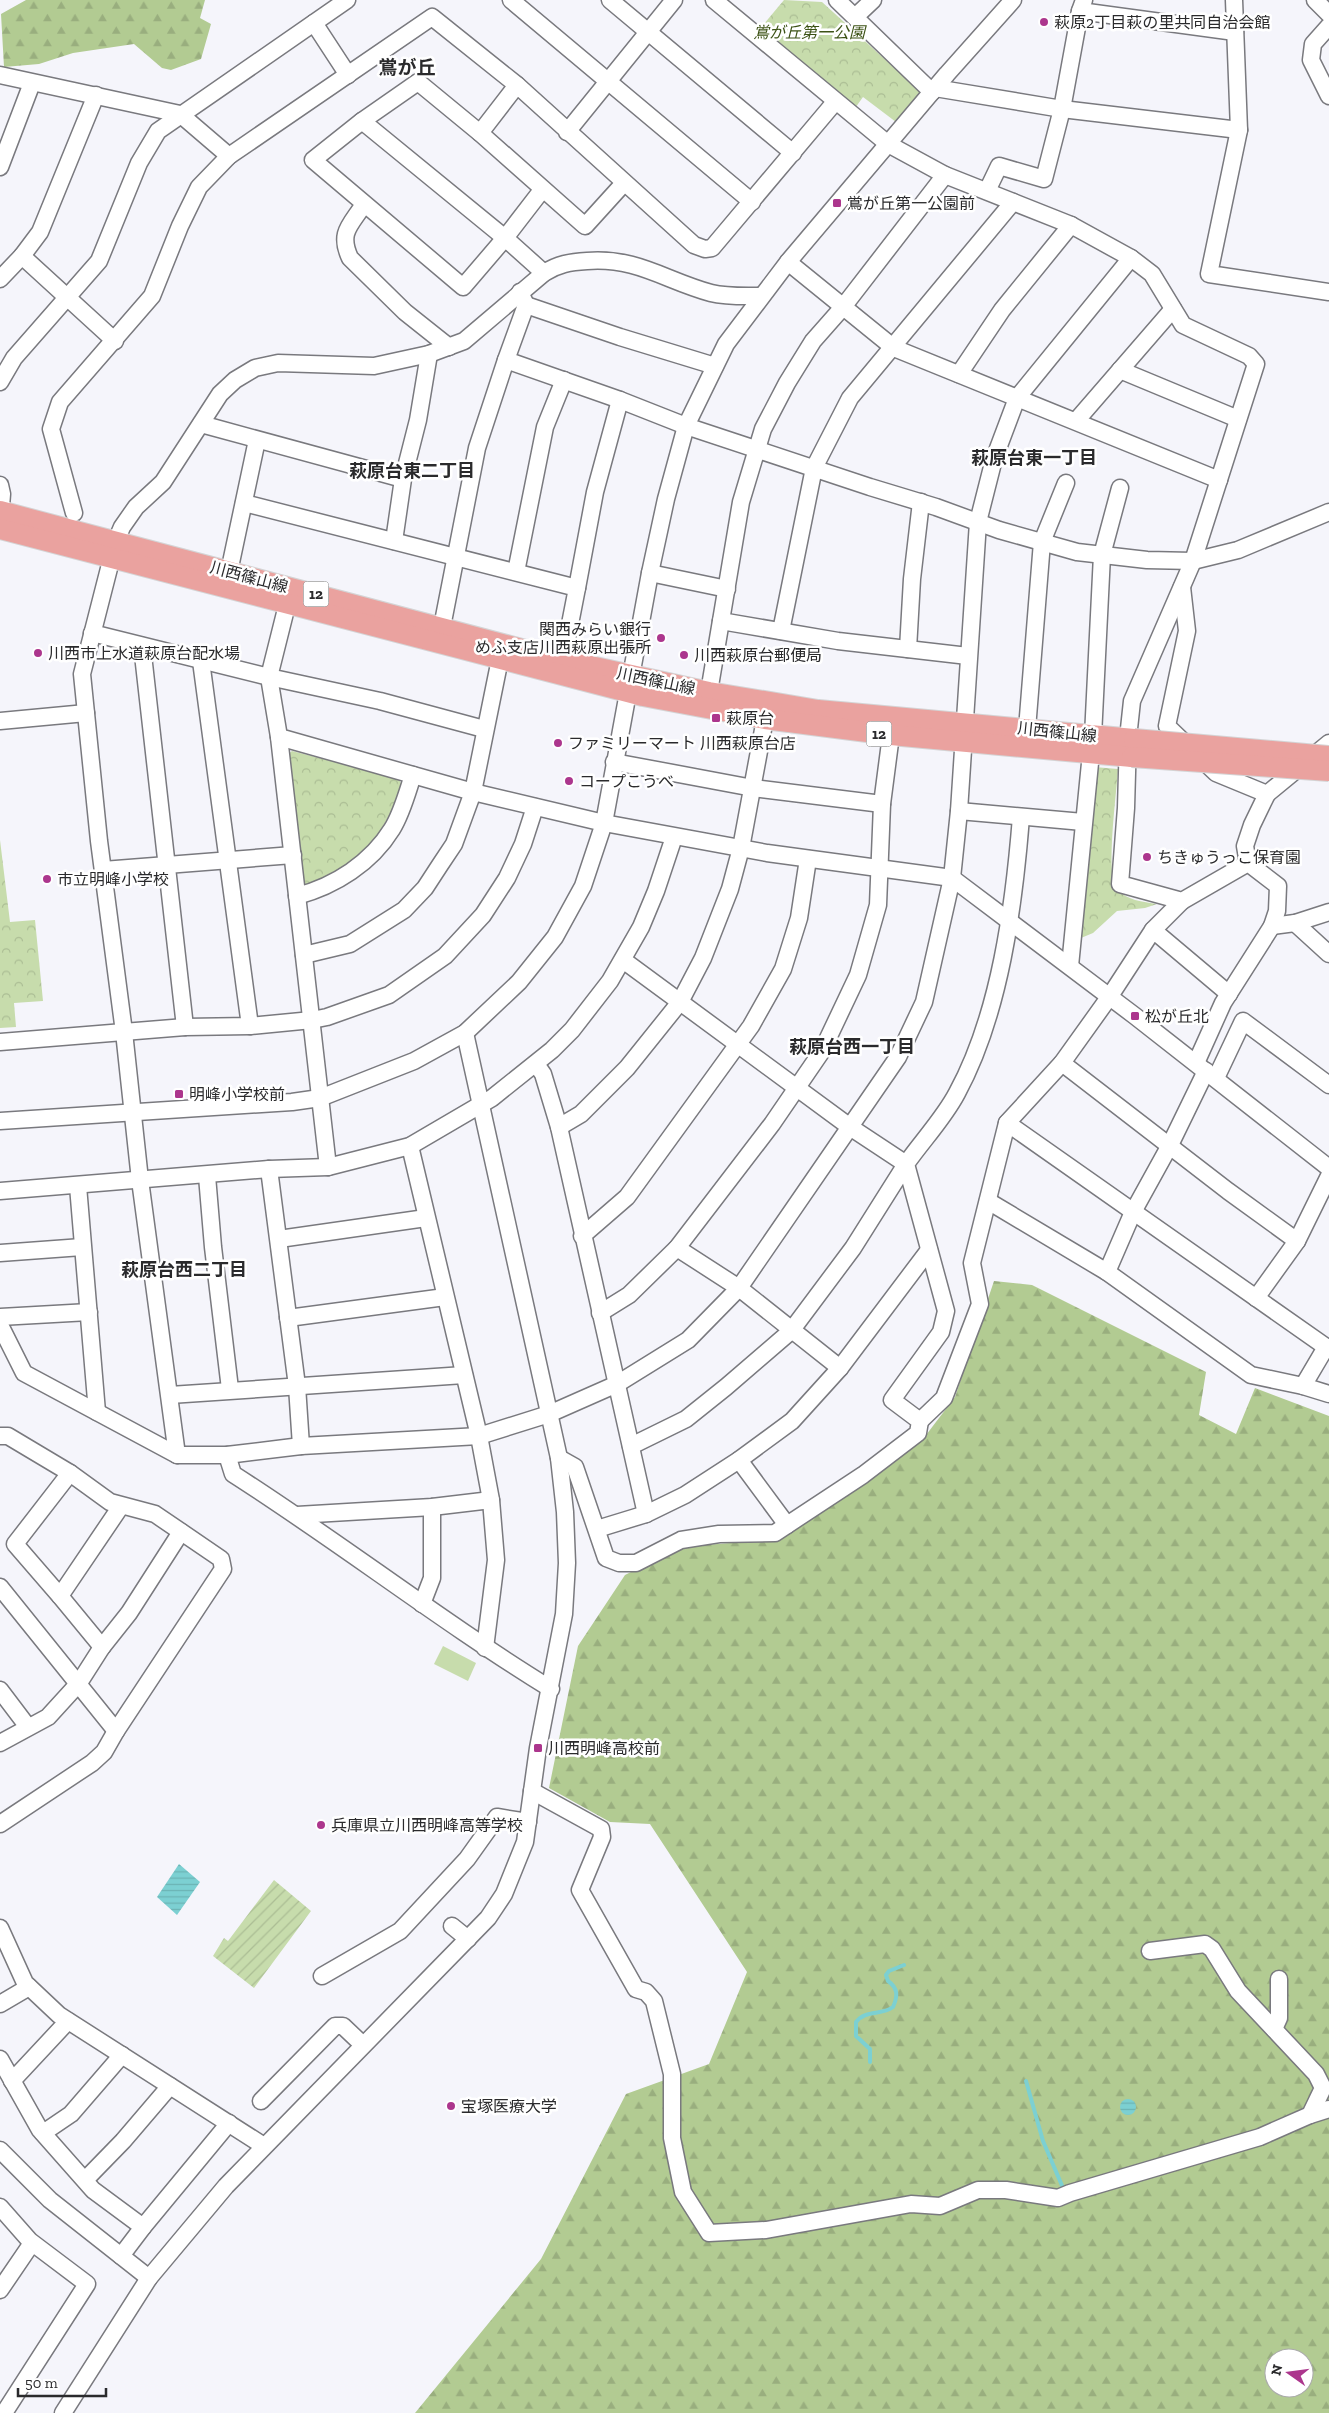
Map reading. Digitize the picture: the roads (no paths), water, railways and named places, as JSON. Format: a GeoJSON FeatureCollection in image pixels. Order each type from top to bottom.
{"type":"FeatureCollection","features":[{"type":"Feature","properties":{"kind":"main road","name":"川西篠山線"},"geometry":{"type":"LineString","coordinates":[[0,506],[114,550],[287,604],[500,659],[630,685],[765,719],[891,735],[1027,729],[1092,744]]}},
{"type":"Feature","properties":{"kind":"main road","name":"川西篠山線"},"geometry":{"type":"LineString","coordinates":[[114,550],[229,572],[442,627],[562,660],[630,685],[709,692],[964,732],[1130,747],[1329,756]]}},
{"type":"Feature","properties":{"kind":"main road","name":"川西篠山線"},"geometry":{"type":"LineString","coordinates":[[1130,747],[1329,771]]}},
{"type":"Feature","properties":{"kind":"street"},"geometry":{"type":"LineString","coordinates":[[0,382],[14,358],[99,262],[139,163],[158,131],[347,0]]}},
{"type":"Feature","properties":{"kind":"street"},"geometry":{"type":"LineString","coordinates":[[511,0],[752,202]]}},
{"type":"Feature","properties":{"kind":"street"},"geometry":{"type":"LineString","coordinates":[[610,0],[793,152]]}},
{"type":"Feature","properties":{"kind":"street"},"geometry":{"type":"LineString","coordinates":[[567,132],[674,0]]}},
{"type":"Feature","properties":{"kind":"street"},"geometry":{"type":"LineString","coordinates":[[714,0],[888,144],[944,175],[1071,225],[1131,258],[1152,274],[1183,326],[1248,356],[1256,364],[1193,561],[1132,701],[1120,884],[1182,901]]}},
{"type":"Feature","properties":{"kind":"street"},"geometry":{"type":"LineString","coordinates":[[836,0],[933,90],[1062,109],[1239,130]]}},
{"type":"Feature","properties":{"kind":"street"},"geometry":{"type":"LineString","coordinates":[[855,17],[873,0]]}},
{"type":"Feature","properties":{"kind":"street"},"geometry":{"type":"LineString","coordinates":[[0,1121],[292,1102],[320,1098],[414,1061],[465,1033],[518,982],[555,937],[583,886],[604,823],[650,573],[666,499],[686,426],[726,344],[788,262],[933,90],[1013,0]]}},
{"type":"Feature","properties":{"kind":"street"},"geometry":{"type":"LineString","coordinates":[[1234,0],[1239,130],[1209,274],[1329,292]]}},
{"type":"Feature","properties":{"kind":"street"},"geometry":{"type":"LineString","coordinates":[[1315,0],[1329,14]]}},
{"type":"Feature","properties":{"kind":"street"},"geometry":{"type":"LineString","coordinates":[[987,191],[999,166],[1044,179],[1062,109],[1082,6],[1235,32]]}},
{"type":"Feature","properties":{"kind":"street"},"geometry":{"type":"LineString","coordinates":[[74,513],[51,429],[60,402],[152,296],[180,226],[199,188],[229,156],[432,17],[517,85],[567,132],[694,244],[705,249],[712,248],[835,102]]}},
{"type":"Feature","properties":{"kind":"street"},"geometry":{"type":"LineString","coordinates":[[314,23],[348,75]]}},
{"type":"Feature","properties":{"kind":"street"},"geometry":{"type":"LineString","coordinates":[[1329,26],[1313,44],[1311,60],[1329,96]]}},
{"type":"Feature","properties":{"kind":"street"},"geometry":{"type":"LineString","coordinates":[[0,75],[180,114],[229,156]]}},
{"type":"Feature","properties":{"kind":"street"},"geometry":{"type":"LineString","coordinates":[[542,190],[506,238],[463,286],[313,160],[362,121],[418,82],[480,133],[542,190],[585,226],[624,183]]}},
{"type":"Feature","properties":{"kind":"street"},"geometry":{"type":"LineString","coordinates":[[0,167],[32,83]]}},
{"type":"Feature","properties":{"kind":"street"},"geometry":{"type":"LineString","coordinates":[[480,133],[517,85]]}},
{"type":"Feature","properties":{"kind":"street"},"geometry":{"type":"LineString","coordinates":[[0,279],[22,256],[40,232],[96,95]]}},
{"type":"Feature","properties":{"kind":"street"},"geometry":{"type":"LineString","coordinates":[[362,121],[506,238],[544,273]]}},
{"type":"Feature","properties":{"kind":"street"},"geometry":{"type":"LineString","coordinates":[[709,692],[741,502],[763,429],[787,383],[813,341],[843,307],[944,175]]}},
{"type":"Feature","properties":{"kind":"street"},"geometry":{"type":"LineString","coordinates":[[781,631],[814,468],[850,398],[894,348],[1013,202]]}},
{"type":"Feature","properties":{"kind":"street"},"geometry":{"type":"LineString","coordinates":[[364,204],[347,227],[345,248],[350,258],[405,312],[449,347]]}},
{"type":"Feature","properties":{"kind":"street"},"geometry":{"type":"LineString","coordinates":[[959,374],[1002,310],[1071,225]]}},
{"type":"Feature","properties":{"kind":"street"},"geometry":{"type":"LineString","coordinates":[[22,256],[114,341]]}},
{"type":"Feature","properties":{"kind":"street"},"geometry":{"type":"LineString","coordinates":[[0,1325],[24,1373],[177,1455],[227,1455],[301,1446],[479,1436],[549,1414],[617,1384],[688,1340],[739,1288],[898,1057],[924,1002],[952,878],[959,811],[978,522],[994,459],[1017,398],[1131,258]]}},
{"type":"Feature","properties":{"kind":"street"},"geometry":{"type":"LineString","coordinates":[[177,1455],[140,1180],[82,674],[114,550],[122,527],[136,507],[163,482],[220,394],[235,380],[255,368],[278,363],[374,366],[430,354],[464,341],[523,299],[544,273],[556,265],[570,262],[604,260],[633,264],[712,293],[761,296]]}},
{"type":"Feature","properties":{"kind":"street"},"geometry":{"type":"LineString","coordinates":[[788,262],[894,348],[1219,480]]}},
{"type":"Feature","properties":{"kind":"street"},"geometry":{"type":"LineString","coordinates":[[442,627],[477,448],[506,360],[523,299]]}},
{"type":"Feature","properties":{"kind":"street"},"geometry":{"type":"LineString","coordinates":[[523,299],[620,337],[715,366]]}},
{"type":"Feature","properties":{"kind":"street"},"geometry":{"type":"LineString","coordinates":[[1076,421],[1173,309]]}},
{"type":"Feature","properties":{"kind":"street"},"geometry":{"type":"LineString","coordinates":[[394,541],[403,479],[418,420],[430,354]]}},
{"type":"Feature","properties":{"kind":"street"},"geometry":{"type":"LineString","coordinates":[[506,360],[620,400],[686,426],[978,522],[1077,552],[1147,560],[1193,561],[1238,550],[1329,512]]}},
{"type":"Feature","properties":{"kind":"street"},"geometry":{"type":"LineString","coordinates":[[1120,370],[1238,419]]}},
{"type":"Feature","properties":{"kind":"street"},"geometry":{"type":"LineString","coordinates":[[516,572],[546,427],[564,380]]}},
{"type":"Feature","properties":{"kind":"street"},"geometry":{"type":"LineString","coordinates":[[562,660],[595,492],[620,400]]}},
{"type":"Feature","properties":{"kind":"street"},"geometry":{"type":"LineString","coordinates":[[201,424],[403,479]]}},
{"type":"Feature","properties":{"kind":"street"},"geometry":{"type":"LineString","coordinates":[[229,572],[257,440]]}},
{"type":"Feature","properties":{"kind":"street"},"geometry":{"type":"LineString","coordinates":[[1027,729],[1042,542],[1066,483]]}},
{"type":"Feature","properties":{"kind":"street"},"geometry":{"type":"LineString","coordinates":[[1070,966],[1092,744],[1102,555],[1120,488]]}},
{"type":"Feature","properties":{"kind":"street"},"geometry":{"type":"LineString","coordinates":[[908,649],[912,579],[921,502]]}},
{"type":"Feature","properties":{"kind":"street"},"geometry":{"type":"LineString","coordinates":[[244,503],[577,588]]}},
{"type":"Feature","properties":{"kind":"street"},"geometry":{"type":"LineString","coordinates":[[650,573],[727,589]]}},
{"type":"Feature","properties":{"kind":"street"},"geometry":{"type":"LineString","coordinates":[[1182,586],[1187,631],[1167,726],[1216,773],[1267,794]]}},
{"type":"Feature","properties":{"kind":"street"},"geometry":{"type":"LineString","coordinates":[[287,604],[269,677],[279,737],[328,1167]]}},
{"type":"Feature","properties":{"kind":"street"},"geometry":{"type":"LineString","coordinates":[[722,621],[781,631],[968,656]]}},
{"type":"Feature","properties":{"kind":"street"},"geometry":{"type":"LineString","coordinates":[[92,633],[201,661],[380,701],[484,729]]}},
{"type":"Feature","properties":{"kind":"street"},"geometry":{"type":"LineString","coordinates":[[142,646],[185,1028]]}},
{"type":"Feature","properties":{"kind":"street"},"geometry":{"type":"LineString","coordinates":[[304,955],[350,944],[404,910],[425,888],[454,844],[472,792],[500,659]]}},
{"type":"Feature","properties":{"kind":"street"},"geometry":{"type":"LineString","coordinates":[[201,661],[250,1026]]}},
{"type":"Feature","properties":{"kind":"street"},"geometry":{"type":"LineString","coordinates":[[0,721],[86,713]]}},
{"type":"Feature","properties":{"kind":"street"},"geometry":{"type":"LineString","coordinates":[[559,1128],[581,1114],[627,1068],[680,1002],[717,924],[741,848],[765,719]]}},
{"type":"Feature","properties":{"kind":"street"},"geometry":{"type":"LineString","coordinates":[[600,1313],[629,1295],[677,1248],[798,1088],[822,1051],[858,975],[878,905],[882,804],[891,735]]}},
{"type":"Feature","properties":{"kind":"street"},"geometry":{"type":"LineString","coordinates":[[279,737],[472,792],[604,823],[808,859],[952,878],[1110,996],[1329,1168]]}},
{"type":"Feature","properties":{"kind":"street"},"geometry":{"type":"LineString","coordinates":[[1107,1272],[1133,1212],[1170,1145],[1206,1070],[1229,994],[1272,926],[1277,910],[1278,886],[1248,863],[1245,846],[1252,825],[1267,794],[1329,743]]}},
{"type":"Feature","properties":{"kind":"street"},"geometry":{"type":"LineString","coordinates":[[614,762],[753,788],[882,804]]}},
{"type":"Feature","properties":{"kind":"street"},"geometry":{"type":"LineString","coordinates":[[297,896],[334,883],[356,868],[376,849],[392,829],[413,775]]}},
{"type":"Feature","properties":{"kind":"street"},"geometry":{"type":"LineString","coordinates":[[0,1042],[185,1028],[250,1026],[312,1020],[389,995],[445,956],[483,915],[507,878],[523,844],[535,807]]}},
{"type":"Feature","properties":{"kind":"street"},"geometry":{"type":"LineString","coordinates":[[959,811],[1083,822]]}},
{"type":"Feature","properties":{"kind":"street"},"geometry":{"type":"LineString","coordinates":[[631,1446],[686,1419],[791,1331],[853,1248],[906,1164],[957,1094],[984,1034],[1015,889],[1021,817]]}},
{"type":"Feature","properties":{"kind":"street"},"geometry":{"type":"LineString","coordinates":[[0,1191],[207,1176],[269,1169],[328,1167],[410,1146],[480,1106],[536,1064],[572,1030],[593,1005],[623,960],[656,891],[674,836]]}},
{"type":"Feature","properties":{"kind":"street"},"geometry":{"type":"LineString","coordinates":[[103,870],[293,855]]}},
{"type":"Feature","properties":{"kind":"street"},"geometry":{"type":"LineString","coordinates":[[582,1236],[627,1198],[751,1026],[783,969],[799,918],[808,859]]}},
{"type":"Feature","properties":{"kind":"street"},"geometry":{"type":"LineString","coordinates":[[558,1458],[575,1467],[606,1558],[619,1563],[636,1563],[681,1540],[719,1534],[775,1533],[863,1474],[918,1433],[920,1421],[944,1398],[980,1304],[972,1263],[1007,1123],[1062,1063],[1110,996],[1153,930],[1182,901],[1248,863]]}},
{"type":"Feature","properties":{"kind":"street"},"geometry":{"type":"LineString","coordinates":[[1272,926],[1295,923],[1329,912]]}},
{"type":"Feature","properties":{"kind":"street"},"geometry":{"type":"LineString","coordinates":[[1295,923],[1329,954]]}},
{"type":"Feature","properties":{"kind":"street"},"geometry":{"type":"LineString","coordinates":[[1153,930],[1229,994]]}},
{"type":"Feature","properties":{"kind":"street"},"geometry":{"type":"LineString","coordinates":[[623,960],[850,1127],[906,1164],[946,1311],[941,1332],[892,1400],[920,1421]]}},
{"type":"Feature","properties":{"kind":"street"},"geometry":{"type":"LineString","coordinates":[[1206,1070],[1243,1021],[1329,1085]]}},
{"type":"Feature","properties":{"kind":"street"},"geometry":{"type":"LineString","coordinates":[[63,2413],[149,2278],[226,2186],[488,1918],[504,1894],[525,1842],[538,1748],[551,1689],[564,1614],[567,1563],[565,1512],[558,1458],[549,1414],[465,1033]]}},
{"type":"Feature","properties":{"kind":"street"},"geometry":{"type":"LineString","coordinates":[[1062,1063],[1228,1191],[1297,1241]]}},
{"type":"Feature","properties":{"kind":"street"},"geometry":{"type":"LineString","coordinates":[[536,1064],[543,1074],[559,1128],[646,1514]]}},
{"type":"Feature","properties":{"kind":"street"},"geometry":{"type":"LineString","coordinates":[[1007,1123],[1327,1347],[1303,1386]]}},
{"type":"Feature","properties":{"kind":"street"},"geometry":{"type":"LineString","coordinates":[[410,1146],[479,1436],[491,1500],[496,1560],[485,1648]]}},
{"type":"Feature","properties":{"kind":"street"},"geometry":{"type":"LineString","coordinates":[[269,1169],[297,1386],[301,1446]]}},
{"type":"Feature","properties":{"kind":"street"},"geometry":{"type":"LineString","coordinates":[[207,1176],[213,1247],[230,1390]]}},
{"type":"Feature","properties":{"kind":"street"},"geometry":{"type":"LineString","coordinates":[[1256,1298],[1297,1241],[1329,1176]]}},
{"type":"Feature","properties":{"kind":"street"},"geometry":{"type":"LineString","coordinates":[[78,1186],[97,1412]]}},
{"type":"Feature","properties":{"kind":"street"},"geometry":{"type":"LineString","coordinates":[[988,1201],[1107,1272],[1250,1375],[1303,1386],[1329,1394]]}},
{"type":"Feature","properties":{"kind":"street"},"geometry":{"type":"LineString","coordinates":[[279,1239],[426,1218]]}},
{"type":"Feature","properties":{"kind":"street"},"geometry":{"type":"LineString","coordinates":[[0,1253],[82,1247]]}},
{"type":"Feature","properties":{"kind":"street"},"geometry":{"type":"LineString","coordinates":[[677,1248],[739,1288],[840,1368]]}},
{"type":"Feature","properties":{"kind":"street"},"geometry":{"type":"LineString","coordinates":[[597,1529],[646,1514],[685,1495],[739,1460],[792,1421],[840,1368],[929,1250]]}},
{"type":"Feature","properties":{"kind":"street"},"geometry":{"type":"LineString","coordinates":[[288,1318],[445,1297]]}},
{"type":"Feature","properties":{"kind":"street"},"geometry":{"type":"LineString","coordinates":[[0,1317],[89,1312]]}},
{"type":"Feature","properties":{"kind":"street"},"geometry":{"type":"LineString","coordinates":[[170,1395],[464,1375]]}},
{"type":"Feature","properties":{"kind":"street"},"geometry":{"type":"LineString","coordinates":[[0,1436],[8,1436],[70,1473],[110,1502],[156,1514],[221,1559],[223,1569],[104,1752],[92,1763],[0,1824]]}},
{"type":"Feature","properties":{"kind":"street"},"geometry":{"type":"LineString","coordinates":[[227,1455],[233,1474],[297,1516],[485,1648],[551,1689]]}},
{"type":"Feature","properties":{"kind":"street"},"geometry":{"type":"LineString","coordinates":[[739,1460],[787,1525]]}},
{"type":"Feature","properties":{"kind":"street"},"geometry":{"type":"LineString","coordinates":[[70,1473],[15,1544],[102,1647]]}},
{"type":"Feature","properties":{"kind":"street"},"geometry":{"type":"LineString","coordinates":[[297,1516],[432,1507],[491,1500]]}},
{"type":"Feature","properties":{"kind":"street"},"geometry":{"type":"LineString","coordinates":[[60,1596],[121,1506]]}},
{"type":"Feature","properties":{"kind":"street"},"geometry":{"type":"LineString","coordinates":[[422,1604],[432,1578],[432,1507]]}},
{"type":"Feature","properties":{"kind":"street"},"geometry":{"type":"LineString","coordinates":[[0,1743],[48,1717],[79,1682],[102,1647],[129,1614],[181,1532]]}},
{"type":"Feature","properties":{"kind":"street"},"geometry":{"type":"LineString","coordinates":[[0,1587],[79,1682],[116,1731]]}},
{"type":"Feature","properties":{"kind":"street"},"geometry":{"type":"LineString","coordinates":[[0,1690],[28,1727]]}},
{"type":"Feature","properties":{"kind":"street"},"geometry":{"type":"LineString","coordinates":[[532,1791],[601,1829],[602,1837],[580,1890],[636,1989],[646,1992],[654,2001],[672,2074],[672,2138],[683,2192],[709,2233],[766,2230],[911,2204],[940,2206],[978,2190],[1006,2190],[1058,2198],[1260,2137],[1310,2115],[1329,2109]]}},
{"type":"Feature","properties":{"kind":"street"},"geometry":{"type":"LineString","coordinates":[[322,1976],[400,1931],[467,1859],[497,1817],[528,1822]]}},
{"type":"Feature","properties":{"kind":"street"},"geometry":{"type":"LineString","coordinates":[[452,1926],[468,1939]]}},
{"type":"Feature","properties":{"kind":"street"},"geometry":{"type":"LineString","coordinates":[[0,1928],[25,1983],[59,2015],[170,2086],[236,2124],[264,2146]]}},
{"type":"Feature","properties":{"kind":"street"},"geometry":{"type":"LineString","coordinates":[[1150,1951],[1177,1941],[1205,1944],[1212,1949],[1238,1991],[1316,2074],[1323,2088],[1310,2115]]}},
{"type":"Feature","properties":{"kind":"street"},"geometry":{"type":"LineString","coordinates":[[1274,2030],[1279,2018],[1280,1979]]}},
{"type":"Feature","properties":{"kind":"street"},"geometry":{"type":"LineString","coordinates":[[0,2004],[29,1987]]}},
{"type":"Feature","properties":{"kind":"street"},"geometry":{"type":"LineString","coordinates":[[12,2081],[68,2021]]}},
{"type":"Feature","properties":{"kind":"street"},"geometry":{"type":"LineString","coordinates":[[261,2101],[335,2026],[343,2026],[363,2045]]}},
{"type":"Feature","properties":{"kind":"street"},"geometry":{"type":"LineString","coordinates":[[42,2133],[71,2114],[122,2055]]}},
{"type":"Feature","properties":{"kind":"street"},"geometry":{"type":"LineString","coordinates":[[0,2058],[42,2133],[94,2190],[143,2227]]}},
{"type":"Feature","properties":{"kind":"street"},"geometry":{"type":"LineString","coordinates":[[84,2180],[123,2141],[170,2086]]}},
{"type":"Feature","properties":{"kind":"street"},"geometry":{"type":"LineString","coordinates":[[121,2256],[143,2227],[236,2124]]}},
{"type":"Feature","properties":{"kind":"street"},"geometry":{"type":"LineString","coordinates":[[0,2150],[50,2200],[149,2278]]}},
{"type":"Feature","properties":{"kind":"street"},"geometry":{"type":"LineString","coordinates":[[0,2207],[32,2242],[87,2284],[4,2413]]}},
{"type":"Feature","properties":{"kind":"street"},"geometry":{"type":"LineString","coordinates":[[0,2290],[32,2242]]}},
{"type":"Feature","properties":{"kind":"water"},"geometry":{"type":"Polygon","coordinates":[[[179,1864],[200,1882],[177,1915],[157,1897],[179,1864]]]}},
{"type":"Feature","properties":{"kind":"water"},"geometry":{"type":"Polygon","coordinates":[[[1128,2099],[1134,2101],[1136,2107],[1134,2113],[1128,2115],[1122,2113],[1120,2107],[1122,2101],[1128,2099]]]}},
{"type":"Feature","properties":{"kind":"waterway"},"geometry":{"type":"LineString","coordinates":[[870,2062],[870,2049],[856,2036],[856,2022],[864,2015],[888,2010],[893,2007],[896,1992],[886,1975],[889,1971],[904,1965]]}},
{"type":"Feature","properties":{"kind":"waterway"},"geometry":{"type":"LineString","coordinates":[[1026,2081],[1043,2141],[1063,2188]]}},
{"type":"Feature","properties":{"kind":"place","name":"萩原2丁目萩の里共同自治会館"},"geometry":{"type":"Point","coordinates":[1044,22]}},
{"type":"Feature","properties":{"kind":"place","name":"鴬が丘第一公園前"},"geometry":{"type":"Point","coordinates":[837,203]}},
{"type":"Feature","properties":{"kind":"place","name":"関西みらい銀行 めふ支店川西萩原出張所"},"geometry":{"type":"Point","coordinates":[661,638]}},
{"type":"Feature","properties":{"kind":"place","name":"川西市上水道萩原台配水場"},"geometry":{"type":"Point","coordinates":[38,653]}},
{"type":"Feature","properties":{"kind":"place","name":"川西萩原台郵便局"},"geometry":{"type":"Point","coordinates":[684,655]}},
{"type":"Feature","properties":{"kind":"place","name":"萩原台"},"geometry":{"type":"Point","coordinates":[716,718]}},
{"type":"Feature","properties":{"kind":"place","name":"ファミリーマート 川西萩原台店"},"geometry":{"type":"Point","coordinates":[558,743]}},
{"type":"Feature","properties":{"kind":"place","name":"コープこうべ"},"geometry":{"type":"Point","coordinates":[569,781]}},
{"type":"Feature","properties":{"kind":"place","name":"ちきゅうっこ保育園"},"geometry":{"type":"Point","coordinates":[1147,857]}},
{"type":"Feature","properties":{"kind":"place","name":"市立明峰小学校"},"geometry":{"type":"Point","coordinates":[47,879]}},
{"type":"Feature","properties":{"kind":"place","name":"松が丘北"},"geometry":{"type":"Point","coordinates":[1135,1016]}},
{"type":"Feature","properties":{"kind":"place","name":"明峰小学校前"},"geometry":{"type":"Point","coordinates":[179,1094]}},
{"type":"Feature","properties":{"kind":"place","name":"川西明峰高校前"},"geometry":{"type":"Point","coordinates":[538,1748]}},
{"type":"Feature","properties":{"kind":"place","name":"兵庫県立川西明峰高等学校"},"geometry":{"type":"Point","coordinates":[321,1825]}},
{"type":"Feature","properties":{"kind":"place","name":"宝塚医療大学"},"geometry":{"type":"Point","coordinates":[451,2106]}},
{"type":"Feature","properties":{"kind":"district","name":"鴬が丘"},"geometry":{"type":"Point","coordinates":[407,67]}},
{"type":"Feature","properties":{"kind":"district","name":"萩原台東一丁目"},"geometry":{"type":"Point","coordinates":[1034,458]}},
{"type":"Feature","properties":{"kind":"district","name":"萩原台東二丁目"},"geometry":{"type":"Point","coordinates":[412,471]}},
{"type":"Feature","properties":{"kind":"district","name":"萩原台西一丁目"},"geometry":{"type":"Point","coordinates":[852,1047]}},
{"type":"Feature","properties":{"kind":"district","name":"萩原台西二丁目"},"geometry":{"type":"Point","coordinates":[184,1270]}},
{"type":"Feature","properties":{"kind":"park label","name":"鴬が丘第一公園"},"geometry":{"type":"Point","coordinates":[809,32]}}]}
